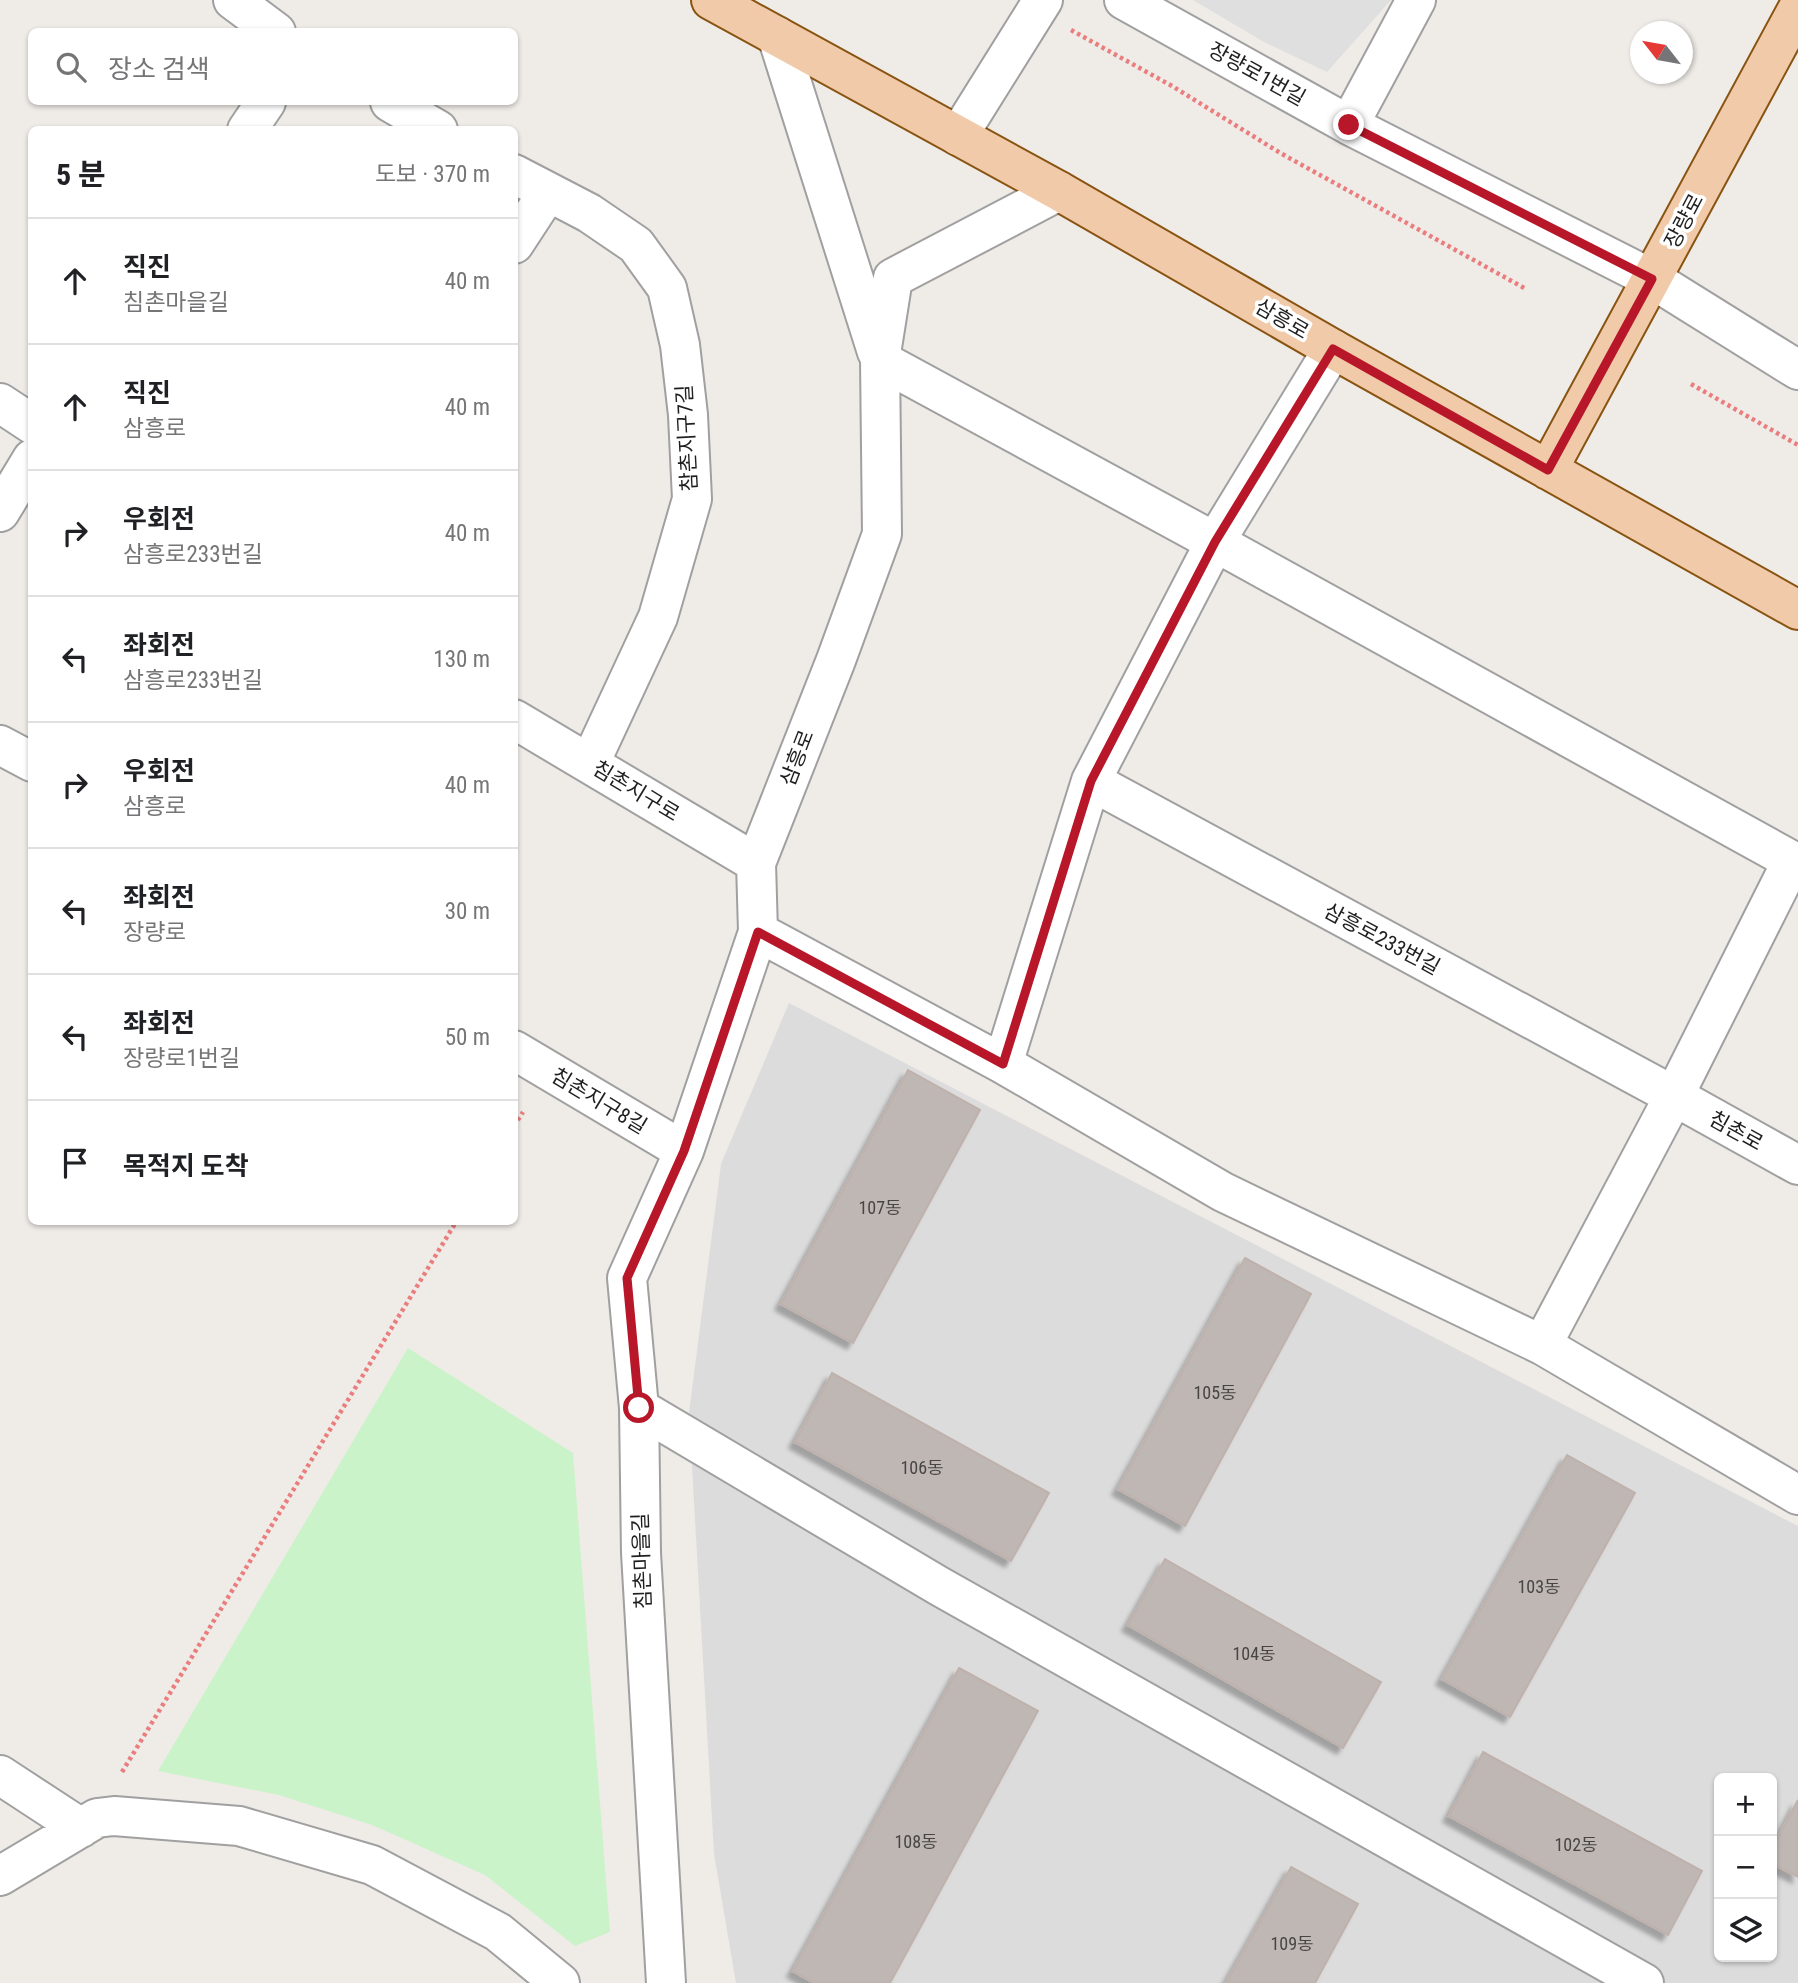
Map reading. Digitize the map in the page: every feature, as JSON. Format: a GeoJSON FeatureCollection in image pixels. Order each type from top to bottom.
{"type":"FeatureCollection","features":[{"type":"Feature","properties":{"kind":"main road","name":"삼흥로"},"geometry":{"type":"LineString","coordinates":[[711,0],[1059,191],[1333,349],[1798,610]]}},
{"type":"Feature","properties":{"kind":"main road","name":"장량로"},"geometry":{"type":"LineString","coordinates":[[1548,470],[1798,8]]}},
{"type":"Feature","properties":{"kind":"street"},"geometry":{"type":"LineString","coordinates":[[233,0],[271,28]]}},
{"type":"Feature","properties":{"kind":"street"},"geometry":{"type":"LineString","coordinates":[[958,136],[1043,0]]}},
{"type":"Feature","properties":{"kind":"street","name":"장량로1번길"},"geometry":{"type":"LineString","coordinates":[[1124,0],[1349,125],[1652,279],[1798,370]]}},
{"type":"Feature","properties":{"kind":"street"},"geometry":{"type":"LineString","coordinates":[[1349,125],[1416,0]]}},
{"type":"Feature","properties":{"kind":"street","name":"삼흥로"},"geometry":{"type":"LineString","coordinates":[[777,36],[880,360]]}},
{"type":"Feature","properties":{"kind":"street"},"geometry":{"type":"LineString","coordinates":[[250,126],[264,105]]}},
{"type":"Feature","properties":{"kind":"street"},"geometry":{"type":"LineString","coordinates":[[395,105],[431,126]]}},
{"type":"Feature","properties":{"kind":"street","name":"참촌지구7길"},"geometry":{"type":"LineString","coordinates":[[518,176],[590,213],[636,245],[667,288],[680,345],[688,415],[692,499],[658,617],[590,763]]}},
{"type":"Feature","properties":{"kind":"street","name":"삼흥로"},"geometry":{"type":"LineString","coordinates":[[684,1151],[758,932],[756,863],[836,660],[882,534],[880,360],[893,278],[1059,191]]}},
{"type":"Feature","properties":{"kind":"street"},"geometry":{"type":"LineString","coordinates":[[518,238],[548,192]]}},
{"type":"Feature","properties":{"kind":"street"},"geometry":{"type":"LineString","coordinates":[[1003,1064],[1091,781],[1215,542],[1333,349]]}},
{"type":"Feature","properties":{"kind":"street"},"geometry":{"type":"LineString","coordinates":[[880,360],[1795,862],[1542,1345]]}},
{"type":"Feature","properties":{"kind":"street"},"geometry":{"type":"LineString","coordinates":[[0,403],[28,421]]}},
{"type":"Feature","properties":{"kind":"street"},"geometry":{"type":"LineString","coordinates":[[0,512],[28,466]]}},
{"type":"Feature","properties":{"kind":"street","name":"침촌지구로"},"geometry":{"type":"LineString","coordinates":[[518,721],[756,863]]}},
{"type":"Feature","properties":{"kind":"street"},"geometry":{"type":"LineString","coordinates":[[0,746],[28,760]]}},
{"type":"Feature","properties":{"kind":"street","name":"삼흥로233번길"},"geometry":{"type":"LineString","coordinates":[[1091,781],[1674,1096]]}},
{"type":"Feature","properties":{"kind":"street"},"geometry":{"type":"LineString","coordinates":[[758,932],[1003,1064],[1223,1192],[1542,1345],[1798,1495]]}},
{"type":"Feature","properties":{"kind":"street","name":"침촌지구8길"},"geometry":{"type":"LineString","coordinates":[[518,1053],[684,1151]]}},
{"type":"Feature","properties":{"kind":"street","name":"침촌로"},"geometry":{"type":"LineString","coordinates":[[1674,1096],[1798,1166]]}},
{"type":"Feature","properties":{"kind":"street","name":"침촌마을길"},"geometry":{"type":"LineString","coordinates":[[666,1983],[641,1553],[639,1408],[627,1278],[684,1151]]}},
{"type":"Feature","properties":{"kind":"street"},"geometry":{"type":"LineString","coordinates":[[639,1408],[951,1592],[1644,1983]]}},
{"type":"Feature","properties":{"kind":"street"},"geometry":{"type":"LineString","coordinates":[[0,1776],[81,1828]]}},
{"type":"Feature","properties":{"kind":"street"},"geometry":{"type":"LineString","coordinates":[[0,1875],[97,1818],[114,1816],[239,1826],[372,1865],[498,1932],[560,1983]]}},
{"type":"Feature","properties":{"kind":"path"},"geometry":{"type":"LineString","coordinates":[[1067,28],[1172,86],[1282,154],[1526,289]]}},
{"type":"Feature","properties":{"kind":"path"},"geometry":{"type":"LineString","coordinates":[[1691,384],[1798,445]]}},
{"type":"Feature","properties":{"kind":"path"},"geometry":{"type":"LineString","coordinates":[[518,1120],[523,1112]]}},
{"type":"Feature","properties":{"kind":"path"},"geometry":{"type":"LineString","coordinates":[[122,1772],[454,1225]]}},
{"type":"Feature","properties":{"kind":"shaded area"},"geometry":{"type":"Polygon","coordinates":[[[1193,0],[1391,0],[1327,72],[1264,42],[1193,0]]]}},
{"type":"Feature","properties":{"kind":"shaded area"},"geometry":{"type":"Polygon","coordinates":[[[789,1003],[1798,1526],[1798,1983],[736,1983],[714,1854],[689,1413],[721,1164],[789,1003]]]}},
{"type":"Feature","properties":{"kind":"green space"},"geometry":{"type":"Polygon","coordinates":[[[408,1348],[573,1453],[610,1932],[575,1946],[485,1875],[372,1825],[279,1795],[158,1771],[408,1348]]]}},
{"type":"Feature","properties":{"kind":"building"},"geometry":{"type":"Polygon","coordinates":[[[908,1070],[980,1110],[853,1343],[781,1304],[908,1070]]]}},
{"type":"Feature","properties":{"kind":"building"},"geometry":{"type":"Polygon","coordinates":[[[1245,1258],[1311,1294],[1185,1526],[1118,1489],[1245,1258]]]}},
{"type":"Feature","properties":{"kind":"building"},"geometry":{"type":"Polygon","coordinates":[[[832,1373],[1049,1493],[1011,1561],[795,1442],[832,1373]]]}},
{"type":"Feature","properties":{"kind":"building"},"geometry":{"type":"Polygon","coordinates":[[[1567,1455],[1635,1493],[1510,1717],[1442,1679],[1567,1455]]]}},
{"type":"Feature","properties":{"kind":"building"},"geometry":{"type":"Polygon","coordinates":[[[1165,1559],[1381,1682],[1343,1748],[1128,1625],[1165,1559]]]}},
{"type":"Feature","properties":{"kind":"building"},"geometry":{"type":"Polygon","coordinates":[[[959,1668],[1038,1711],[890,1983],[814,1983],[793,1971],[959,1668]]]}},
{"type":"Feature","properties":{"kind":"building"},"geometry":{"type":"Polygon","coordinates":[[[1483,1752],[1702,1871],[1668,1935],[1449,1816],[1483,1752]]]}},
{"type":"Feature","properties":{"kind":"building"},"geometry":{"type":"Polygon","coordinates":[[[1798,1800],[1798,1877],[1777,1866],[1777,1840],[1798,1800]]]}},
{"type":"Feature","properties":{"kind":"building"},"geometry":{"type":"Polygon","coordinates":[[[1291,1867],[1358,1904],[1315,1983],[1226,1983],[1291,1867]]]}},
{"type":"Feature","properties":{"kind":"route"},"geometry":{"type":"LineString","coordinates":[[639,1408],[627,1278],[684,1151],[758,932],[1003,1064],[1091,781],[1215,542],[1333,349],[1548,470],[1652,279],[1349,125]]}}]}
